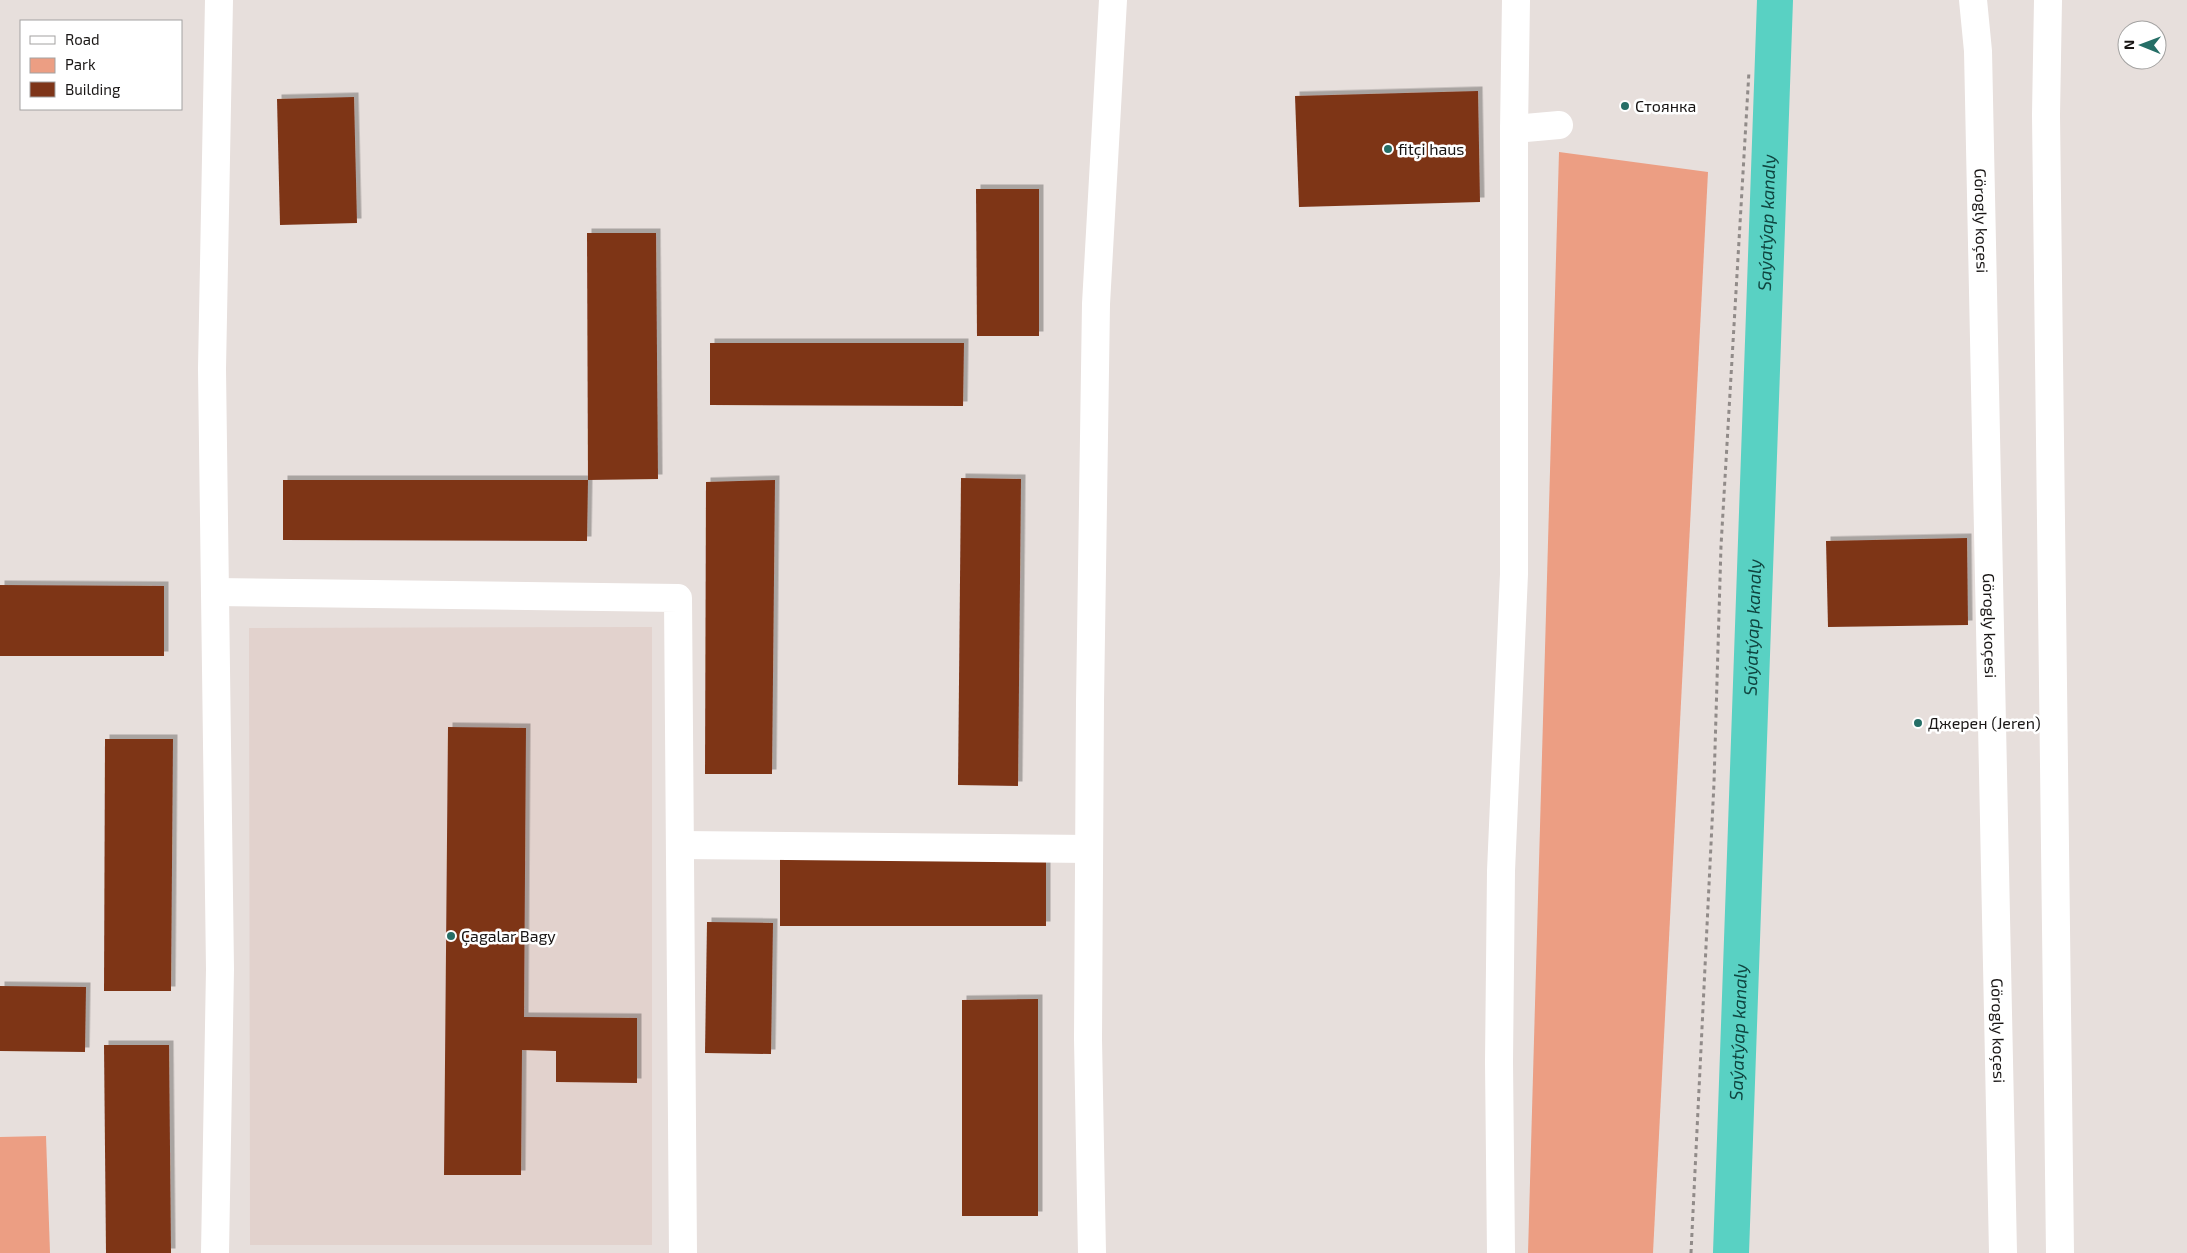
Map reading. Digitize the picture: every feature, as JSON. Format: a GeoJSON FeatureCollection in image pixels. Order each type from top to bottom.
{"type":"FeatureCollection","features":[{"type":"Feature","properties":{"kind":"street"},"geometry":{"type":"LineString","coordinates":[[215,1253],[220,970],[212,369],[219,0]]}},
{"type":"Feature","properties":{"kind":"street"},"geometry":{"type":"LineString","coordinates":[[1092,1253],[1088,1039],[1096,304],[1112,0]]}},
{"type":"Feature","properties":{"kind":"street"},"geometry":{"type":"LineString","coordinates":[[1500,1253],[1501,871],[1514,574],[1514,129],[1516,0]]}},
{"type":"Feature","properties":{"kind":"street","name":"Görogly koçesi"},"geometry":{"type":"LineString","coordinates":[[1973,0],[1978,50],[2003,1253]]}},
{"type":"Feature","properties":{"kind":"street"},"geometry":{"type":"LineString","coordinates":[[2048,0],[2046,115],[2060,1253]]}},
{"type":"Feature","properties":{"kind":"street"},"geometry":{"type":"LineString","coordinates":[[1514,129],[1559,125]]}},
{"type":"Feature","properties":{"kind":"street"},"geometry":{"type":"LineString","coordinates":[[215,592],[678,598],[683,1253]]}},
{"type":"Feature","properties":{"kind":"street"},"geometry":{"type":"LineString","coordinates":[[680,845],[1089,849]]}},
{"type":"Feature","properties":{"kind":"path"},"geometry":{"type":"LineString","coordinates":[[1691,1253],[1714,783],[1720,546],[1749,71]]}},
{"type":"Feature","properties":{"kind":"shaded area","name":"Çagalar Bagy"},"geometry":{"type":"Polygon","coordinates":[[[652,627],[652,1245],[250,1245],[249,628],[652,627]]]}},
{"type":"Feature","properties":{"kind":"green space"},"geometry":{"type":"Polygon","coordinates":[[[1559,152],[1708,172],[1653,1253],[1528,1253],[1559,152]]]}},
{"type":"Feature","properties":{"kind":"green space"},"geometry":{"type":"Polygon","coordinates":[[[46,1136],[50,1253],[0,1253],[0,1137],[46,1136]]]}},
{"type":"Feature","properties":{"kind":"building","name":"fitçi haus"},"geometry":{"type":"Polygon","coordinates":[[[1478,91],[1480,202],[1299,207],[1295,96],[1478,91]]]}},
{"type":"Feature","properties":{"kind":"building"},"geometry":{"type":"Polygon","coordinates":[[[354,97],[357,223],[280,225],[277,99],[354,97]]]}},
{"type":"Feature","properties":{"kind":"building"},"geometry":{"type":"Polygon","coordinates":[[[976,189],[1039,189],[1039,336],[977,336],[976,189]]]}},
{"type":"Feature","properties":{"kind":"building"},"geometry":{"type":"Polygon","coordinates":[[[587,233],[656,233],[658,479],[588,480],[587,233]]]}},
{"type":"Feature","properties":{"kind":"building"},"geometry":{"type":"Polygon","coordinates":[[[710,343],[964,343],[963,406],[710,405],[710,343]]]}},
{"type":"Feature","properties":{"kind":"building"},"geometry":{"type":"Polygon","coordinates":[[[961,478],[1021,479],[1018,786],[958,785],[961,478]]]}},
{"type":"Feature","properties":{"kind":"building"},"geometry":{"type":"Polygon","coordinates":[[[283,480],[588,480],[587,541],[283,540],[283,480]]]}},
{"type":"Feature","properties":{"kind":"building"},"geometry":{"type":"Polygon","coordinates":[[[775,480],[772,774],[705,774],[706,482],[775,480]]]}},
{"type":"Feature","properties":{"kind":"building"},"geometry":{"type":"Polygon","coordinates":[[[1967,538],[1968,625],[1828,627],[1826,541],[1967,538]]]}},
{"type":"Feature","properties":{"kind":"building"},"geometry":{"type":"Polygon","coordinates":[[[0,585],[164,586],[164,656],[0,656],[0,585]]]}},
{"type":"Feature","properties":{"kind":"building"},"geometry":{"type":"Polygon","coordinates":[[[448,727],[526,728],[524,1017],[637,1018],[637,1083],[556,1082],[556,1051],[522,1050],[521,1175],[444,1175],[448,727]]]}},
{"type":"Feature","properties":{"kind":"building"},"geometry":{"type":"Polygon","coordinates":[[[105,739],[173,739],[171,991],[104,991],[105,739]]]}},
{"type":"Feature","properties":{"kind":"building"},"geometry":{"type":"Polygon","coordinates":[[[1046,858],[1046,926],[780,926],[780,859],[1046,858]]]}},
{"type":"Feature","properties":{"kind":"building"},"geometry":{"type":"Polygon","coordinates":[[[707,922],[773,923],[771,1054],[705,1053],[707,922]]]}},
{"type":"Feature","properties":{"kind":"building"},"geometry":{"type":"Polygon","coordinates":[[[0,986],[86,987],[85,1052],[0,1051],[0,986]]]}},
{"type":"Feature","properties":{"kind":"building"},"geometry":{"type":"Polygon","coordinates":[[[1038,999],[1038,1216],[962,1216],[962,1000],[1038,999]]]}},
{"type":"Feature","properties":{"kind":"building"},"geometry":{"type":"Polygon","coordinates":[[[104,1045],[169,1045],[171,1253],[106,1253],[104,1045]]]}},
{"type":"Feature","properties":{"kind":"waterway","name":"Saýatýap kanaly"},"geometry":{"type":"LineString","coordinates":[[1731,1253],[1775,0]]}},
{"type":"Feature","properties":{"kind":"place","name":"Стоянка"},"geometry":{"type":"Point","coordinates":[1625,106]}},
{"type":"Feature","properties":{"kind":"place","name":"fitçi haus"},"geometry":{"type":"Point","coordinates":[1388,149]}},
{"type":"Feature","properties":{"kind":"place","name":"Джерен (Jeren)"},"geometry":{"type":"Point","coordinates":[1918,723]}},
{"type":"Feature","properties":{"kind":"place","name":"Çagalar Bagy"},"geometry":{"type":"Point","coordinates":[451,936]}}]}
